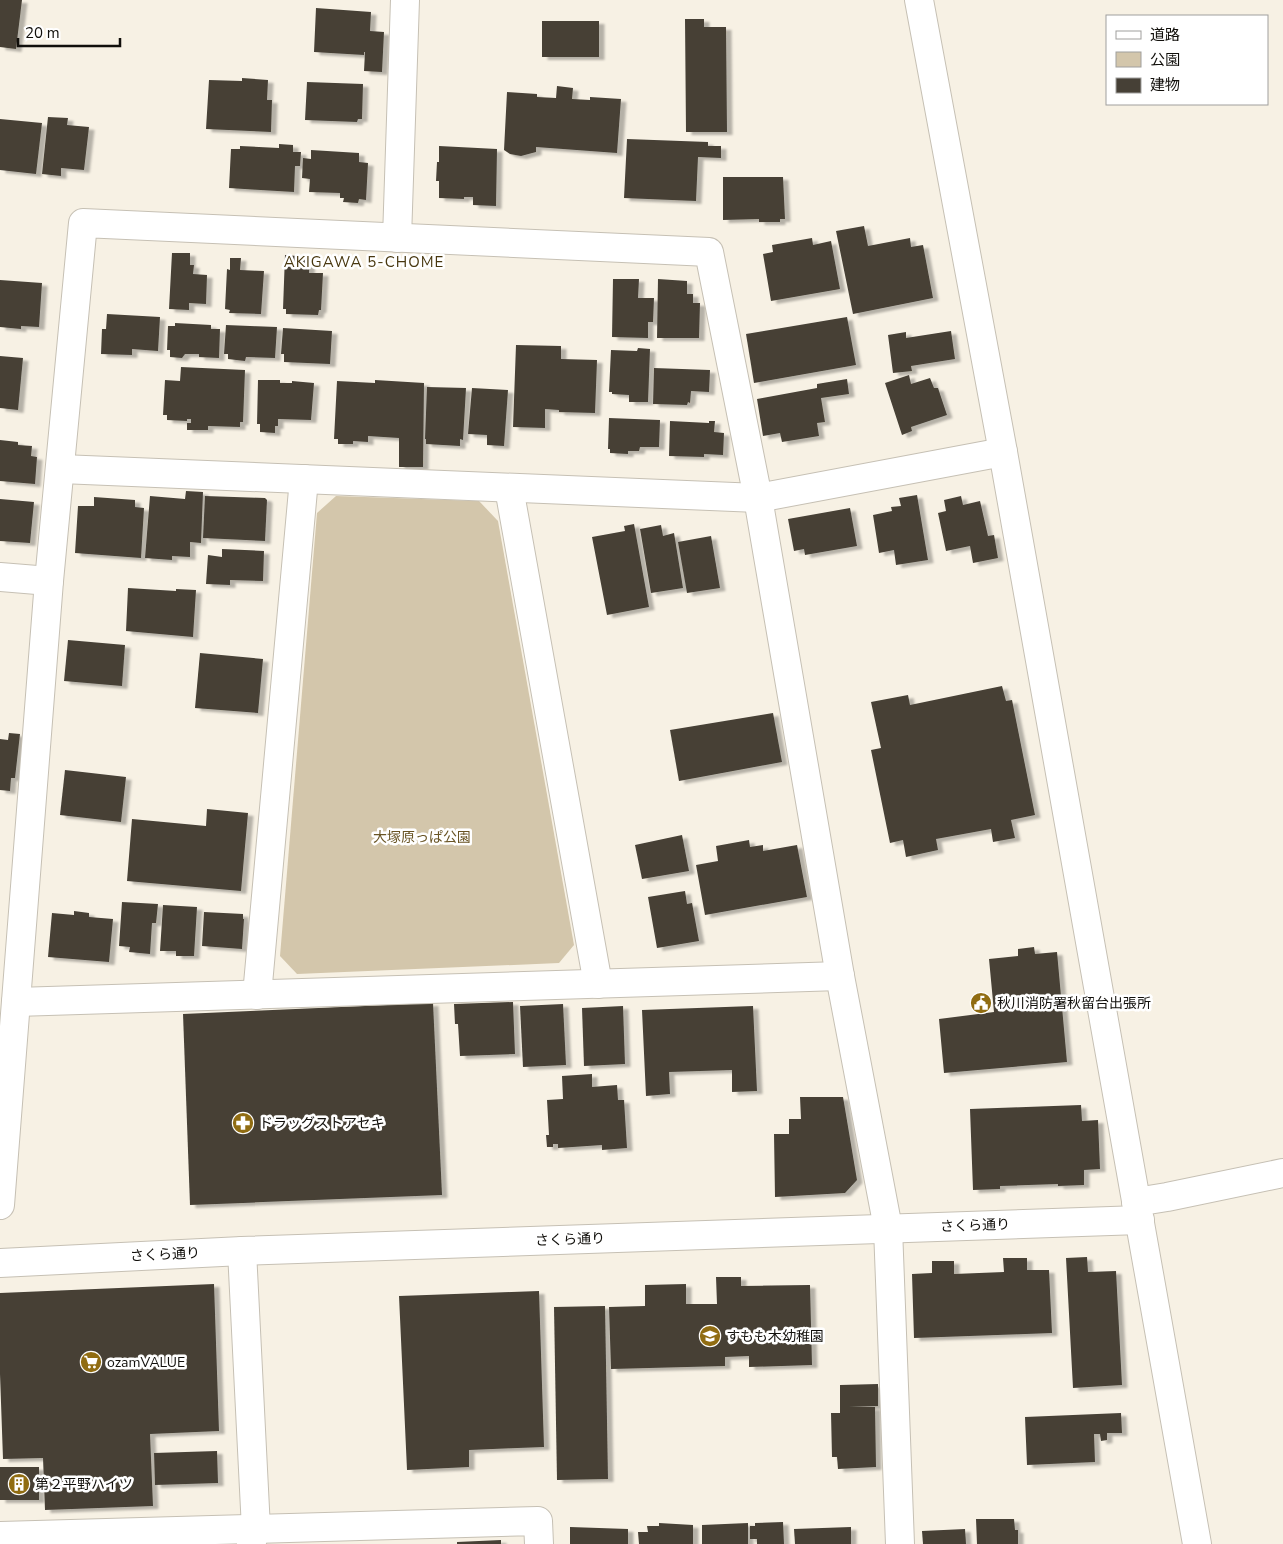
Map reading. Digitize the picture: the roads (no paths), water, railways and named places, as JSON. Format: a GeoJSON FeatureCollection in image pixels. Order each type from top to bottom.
{"type":"FeatureCollection","features":[{"type":"Feature","properties":{"kind":"street"},"geometry":{"type":"LineString","coordinates":[[397,238],[405,0]]}},
{"type":"Feature","properties":{"kind":"street"},"geometry":{"type":"LineString","coordinates":[[919,0],[1003,452],[1197,1544]]}},
{"type":"Feature","properties":{"kind":"street"},"geometry":{"type":"LineString","coordinates":[[0,1205],[49,581],[83,223],[708,252],[758,498],[840,976],[888,1228],[900,1544]]}},
{"type":"Feature","properties":{"kind":"street"},"geometry":{"type":"LineString","coordinates":[[61,469],[758,498],[1003,452]]}},
{"type":"Feature","properties":{"kind":"street"},"geometry":{"type":"LineString","coordinates":[[257,995],[304,479]]}},
{"type":"Feature","properties":{"kind":"street"},"geometry":{"type":"LineString","coordinates":[[509,488],[598,984]]}},
{"type":"Feature","properties":{"kind":"street"},"geometry":{"type":"LineString","coordinates":[[0,577],[49,581]]}},
{"type":"Feature","properties":{"kind":"street"},"geometry":{"type":"LineString","coordinates":[[16,1002],[840,976]]}},
{"type":"Feature","properties":{"kind":"street","name":"さくら通り"},"geometry":{"type":"LineString","coordinates":[[0,1263],[242,1250],[888,1228],[1138,1211],[1176,1196],[1283,1173]]}},
{"type":"Feature","properties":{"kind":"street"},"geometry":{"type":"LineString","coordinates":[[242,1250],[253,1537]]}},
{"type":"Feature","properties":{"kind":"street"},"geometry":{"type":"LineString","coordinates":[[0,1536],[253,1537],[368,1535],[538,1520],[539,1544]]}},
{"type":"Feature","properties":{"kind":"place","name":"秋川消防署秋留台出張所"},"geometry":{"type":"Point","coordinates":[981,1003]}},
{"type":"Feature","properties":{"kind":"place","name":"ドラッグストアセキ"},"geometry":{"type":"Point","coordinates":[243,1123]}},
{"type":"Feature","properties":{"kind":"place","name":"すもも木幼稚園"},"geometry":{"type":"Point","coordinates":[710,1336]}},
{"type":"Feature","properties":{"kind":"place","name":"ozamVALUE"},"geometry":{"type":"Point","coordinates":[91,1362]}},
{"type":"Feature","properties":{"kind":"place","name":"第２平野ハイツ"},"geometry":{"type":"Point","coordinates":[19,1484]}},
{"type":"Feature","properties":{"kind":"district","name":"AKIGAWA 5-CHOME"},"geometry":{"type":"Point","coordinates":[364,262]}},
{"type":"Feature","properties":{"kind":"park label","name":"大塚原っぱ公園"},"geometry":{"type":"Point","coordinates":[422,837]}}]}
